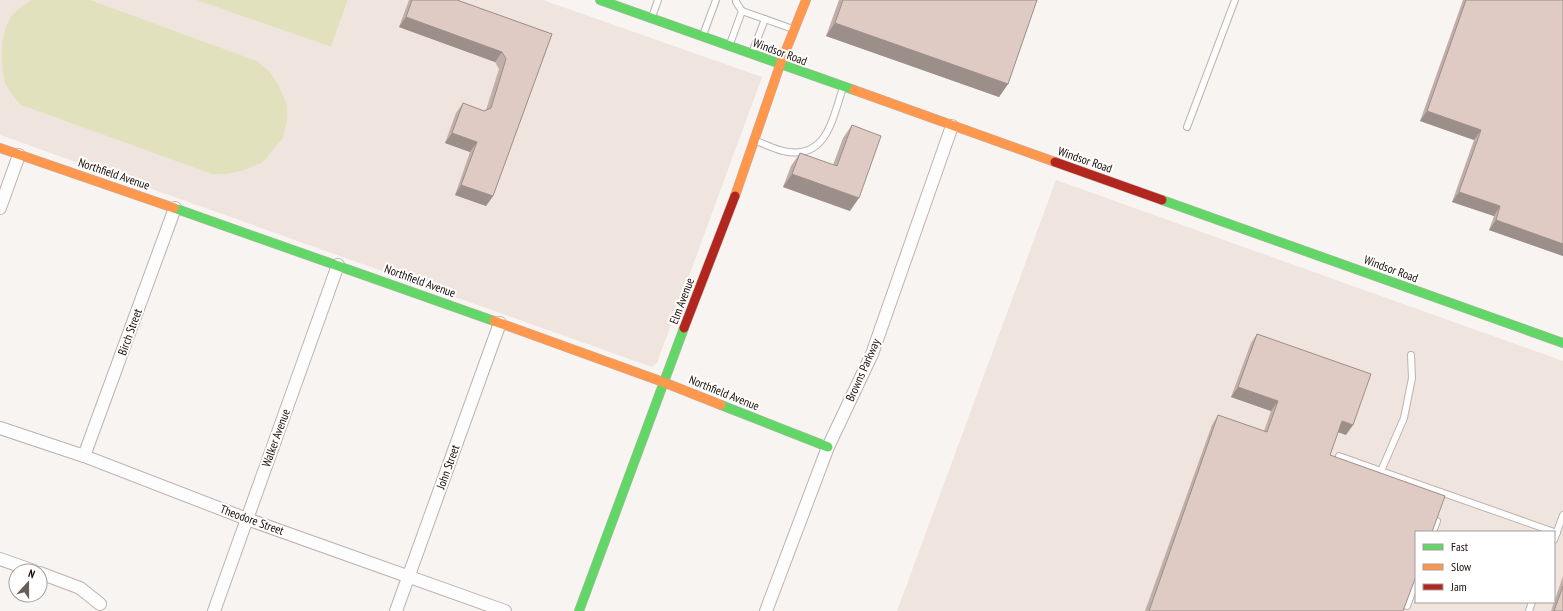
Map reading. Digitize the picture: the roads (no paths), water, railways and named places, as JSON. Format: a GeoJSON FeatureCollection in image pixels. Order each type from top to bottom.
{"type":"FeatureCollection","features":[{"type":"Feature","properties":{"kind":"street","name":"Windsor Road"},"geometry":{"type":"LineString","coordinates":[[600,0],[1563,343]]}},
{"type":"Feature","properties":{"kind":"street","name":"Elm Avenue"},"geometry":{"type":"LineString","coordinates":[[579,611],[664,382],[735,198],[780,65],[806,0]]}},
{"type":"Feature","properties":{"kind":"street","name":"Browns Parkway"},"geometry":{"type":"LineString","coordinates":[[766,611],[828,447],[872,354],[952,126]]}},
{"type":"Feature","properties":{"kind":"street","name":"Northfield Avenue"},"geometry":{"type":"LineString","coordinates":[[0,148],[338,265],[664,382],[828,447]]}},
{"type":"Feature","properties":{"kind":"street"},"geometry":{"type":"LineString","coordinates":[[0,208],[19,155]]}},
{"type":"Feature","properties":{"kind":"street","name":"Birch Street"},"geometry":{"type":"LineString","coordinates":[[84,456],[175,208]]}},
{"type":"Feature","properties":{"kind":"street","name":"Walker Avenue"},"geometry":{"type":"LineString","coordinates":[[214,611],[338,265]]}},
{"type":"Feature","properties":{"kind":"street","name":"John Street"},"geometry":{"type":"LineString","coordinates":[[396,611],[500,323]]}},
{"type":"Feature","properties":{"kind":"street","name":"Theodore Street"},"geometry":{"type":"LineString","coordinates":[[0,428],[84,456],[247,519],[505,611]]}},
{"type":"Feature","properties":{"kind":"street"},"geometry":{"type":"LineString","coordinates":[[0,559],[11,563]]}},
{"type":"Feature","properties":{"kind":"street"},"geometry":{"type":"LineString","coordinates":[[48,576],[80,588],[100,604]]}},
{"type":"Feature","properties":{"kind":"lane"},"geometry":{"type":"LineString","coordinates":[[652,19],[658,0]]}},
{"type":"Feature","properties":{"kind":"lane"},"geometry":{"type":"LineString","coordinates":[[702,37],[716,0]]}},
{"type":"Feature","properties":{"kind":"lane"},"geometry":{"type":"LineString","coordinates":[[736,0],[742,11],[794,29]]}},
{"type":"Feature","properties":{"kind":"lane"},"geometry":{"type":"LineString","coordinates":[[1187,127],[1235,0]]}},
{"type":"Feature","properties":{"kind":"lane"},"geometry":{"type":"LineString","coordinates":[[729,46],[742,11]]}},
{"type":"Feature","properties":{"kind":"lane"},"geometry":{"type":"LineString","coordinates":[[752,55],[765,19]]}},
{"type":"Feature","properties":{"kind":"lane"},"geometry":{"type":"LineString","coordinates":[[755,141],[783,151],[801,152],[814,148],[824,139],[843,87]]}},
{"type":"Feature","properties":{"kind":"lane"},"geometry":{"type":"LineString","coordinates":[[1381,471],[1404,418],[1412,378],[1411,355]]}},
{"type":"Feature","properties":{"kind":"lane"},"geometry":{"type":"LineString","coordinates":[[1339,456],[1550,531]]}},
{"type":"Feature","properties":{"kind":"lane"},"geometry":{"type":"LineString","coordinates":[[1555,536],[1563,514]]}},
{"type":"Feature","properties":{"kind":"lane"},"geometry":{"type":"LineString","coordinates":[[1434,531],[1437,521]]}},
{"type":"Feature","properties":{"kind":"lane"},"geometry":{"type":"LineString","coordinates":[[1407,606],[1415,584]]}}]}
